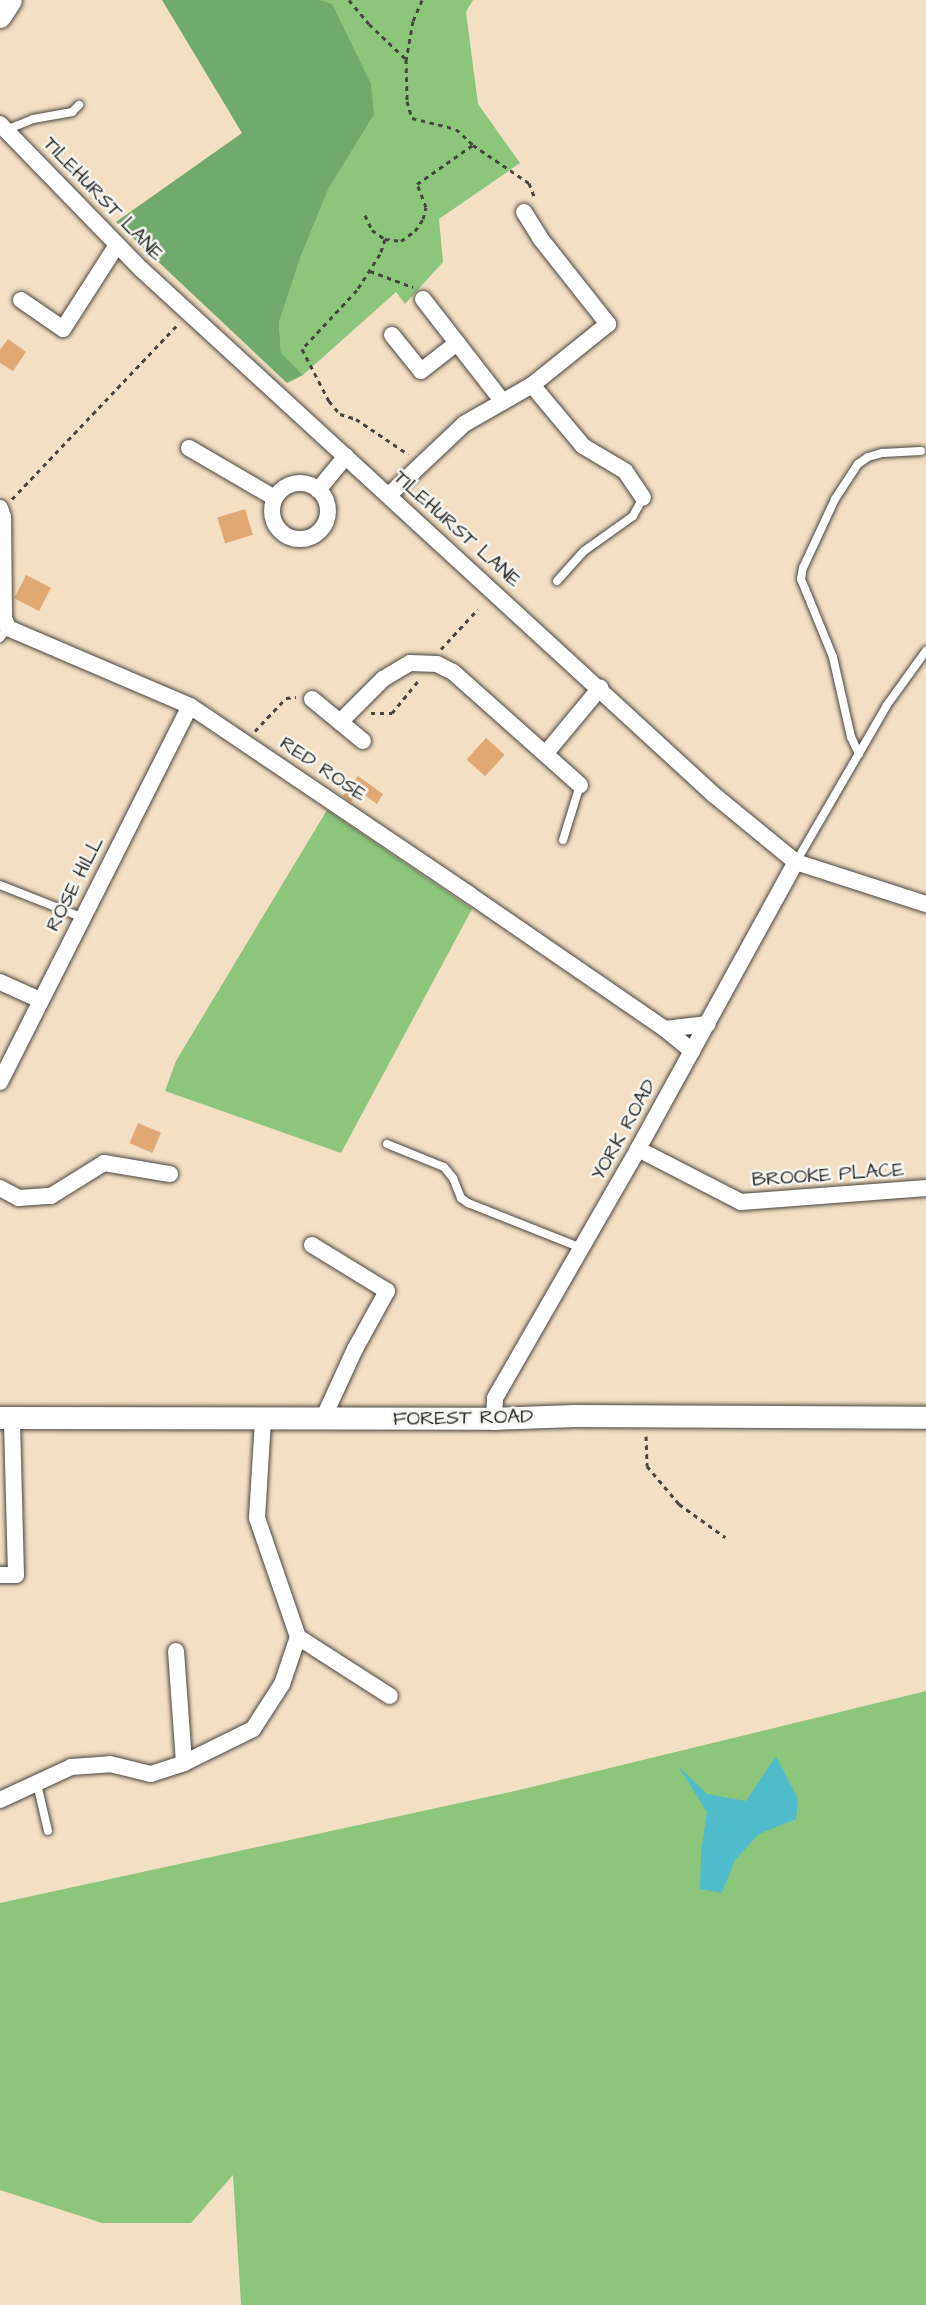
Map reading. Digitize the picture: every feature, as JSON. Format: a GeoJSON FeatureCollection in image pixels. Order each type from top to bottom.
{"type":"FeatureCollection","features":[{"type":"Feature","properties":{"kind":"main road","name":"FOREST ROAD"},"geometry":{"type":"LineString","coordinates":[[6,1418],[494,1419],[646,1416],[926,1418]]}},
{"type":"Feature","properties":{"kind":"street"},"geometry":{"type":"LineString","coordinates":[[0,17],[11,0]]}},
{"type":"Feature","properties":{"kind":"street","name":"TILEHURST LANE"},"geometry":{"type":"LineString","coordinates":[[3,127],[117,244],[189,313],[714,795],[796,862],[926,904]]}},
{"type":"Feature","properties":{"kind":"street"},"geometry":{"type":"LineString","coordinates":[[389,495],[464,424],[532,385],[608,324],[540,238],[524,212]]}},
{"type":"Feature","properties":{"kind":"street"},"geometry":{"type":"LineString","coordinates":[[21,300],[63,329],[117,244]]}},
{"type":"Feature","properties":{"kind":"street"},"geometry":{"type":"LineString","coordinates":[[423,299],[503,402]]}},
{"type":"Feature","properties":{"kind":"street"},"geometry":{"type":"LineString","coordinates":[[392,335],[421,371],[457,343]]}},
{"type":"Feature","properties":{"kind":"street"},"geometry":{"type":"LineString","coordinates":[[532,385],[583,446],[625,471],[643,498]]}},
{"type":"Feature","properties":{"kind":"street"},"geometry":{"type":"LineString","coordinates":[[189,448],[275,498]]}},
{"type":"Feature","properties":{"kind":"street"},"geometry":{"type":"LineString","coordinates":[[318,490],[346,456]]}},
{"type":"Feature","properties":{"kind":"street"},"geometry":{"type":"LineString","coordinates":[[303,483],[318,490],[324,497],[328,515],[318,532],[301,539],[283,533],[276,526],[273,517],[275,498],[286,487],[303,483]]}},
{"type":"Feature","properties":{"kind":"street","name":"RED ROSE"},"geometry":{"type":"LineString","coordinates":[[0,509],[4,633],[190,706],[665,1029],[692,1051]]}},
{"type":"Feature","properties":{"kind":"street"},"geometry":{"type":"LineString","coordinates":[[340,722],[383,679],[401,668],[410,663],[437,664],[453,672],[580,785]]}},
{"type":"Feature","properties":{"kind":"street"},"geometry":{"type":"LineString","coordinates":[[546,753],[600,688]]}},
{"type":"Feature","properties":{"kind":"street"},"geometry":{"type":"LineString","coordinates":[[312,699],[363,741]]}},
{"type":"Feature","properties":{"kind":"street","name":"ROSE HILL"},"geometry":{"type":"LineString","coordinates":[[0,1082],[81,917],[190,706]]}},
{"type":"Feature","properties":{"kind":"street","name":"YORK ROAD"},"geometry":{"type":"LineString","coordinates":[[494,1419],[495,1398],[638,1149],[796,862]]}},
{"type":"Feature","properties":{"kind":"street"},"geometry":{"type":"LineString","coordinates":[[0,982],[40,1000]]}},
{"type":"Feature","properties":{"kind":"street"},"geometry":{"type":"LineString","coordinates":[[665,1029],[708,1024]]}},
{"type":"Feature","properties":{"kind":"street","name":"BROOKE PLACE"},"geometry":{"type":"LineString","coordinates":[[638,1149],[741,1202],[926,1188]]}},
{"type":"Feature","properties":{"kind":"street"},"geometry":{"type":"LineString","coordinates":[[0,1188],[19,1198],[51,1196],[104,1164],[170,1174]]}},
{"type":"Feature","properties":{"kind":"street"},"geometry":{"type":"LineString","coordinates":[[312,1245],[387,1292],[355,1349],[323,1419]]}},
{"type":"Feature","properties":{"kind":"street"},"geometry":{"type":"LineString","coordinates":[[0,1575],[16,1575],[6,1418]]}},
{"type":"Feature","properties":{"kind":"street"},"geometry":{"type":"LineString","coordinates":[[0,1800],[71,1767],[110,1764],[151,1774],[184,1762],[254,1729],[282,1684],[298,1637],[257,1518],[263,1419]]}},
{"type":"Feature","properties":{"kind":"street"},"geometry":{"type":"LineString","coordinates":[[298,1637],[390,1696]]}},
{"type":"Feature","properties":{"kind":"street"},"geometry":{"type":"LineString","coordinates":[[176,1651],[184,1762]]}},
{"type":"Feature","properties":{"kind":"lane"},"geometry":{"type":"LineString","coordinates":[[3,127],[33,119],[62,116],[72,112],[79,105]]}},
{"type":"Feature","properties":{"kind":"lane"},"geometry":{"type":"LineString","coordinates":[[859,754],[851,737],[833,657],[801,579],[803,568],[835,499],[858,464],[868,457],[882,453],[921,450]]}},
{"type":"Feature","properties":{"kind":"lane"},"geometry":{"type":"LineString","coordinates":[[557,581],[584,551],[633,516],[643,498]]}},
{"type":"Feature","properties":{"kind":"lane"},"geometry":{"type":"LineString","coordinates":[[796,862],[887,705],[926,651]]}},
{"type":"Feature","properties":{"kind":"lane"},"geometry":{"type":"LineString","coordinates":[[563,840],[580,785]]}},
{"type":"Feature","properties":{"kind":"lane"},"geometry":{"type":"LineString","coordinates":[[0,885],[81,917]]}},
{"type":"Feature","properties":{"kind":"lane"},"geometry":{"type":"LineString","coordinates":[[387,1144],[444,1167],[453,1178],[461,1198],[468,1203],[581,1248]]}},
{"type":"Feature","properties":{"kind":"lane"},"geometry":{"type":"LineString","coordinates":[[37,1784],[48,1831]]}},
{"type":"Feature","properties":{"kind":"path"},"geometry":{"type":"LineString","coordinates":[[349,0],[369,24],[406,58]]}},
{"type":"Feature","properties":{"kind":"path"},"geometry":{"type":"LineString","coordinates":[[422,0],[413,21],[406,58],[407,101],[412,118],[446,124],[456,129],[473,145],[529,183],[535,196],[534,208],[524,212]]}},
{"type":"Feature","properties":{"kind":"path"},"geometry":{"type":"LineString","coordinates":[[365,214],[372,230],[385,239],[400,241],[415,231],[423,219],[426,207],[417,184],[473,145]]}},
{"type":"Feature","properties":{"kind":"path"},"geometry":{"type":"LineString","coordinates":[[385,239],[370,272],[357,290],[302,348],[329,401],[340,414],[356,419],[410,456],[423,461]]}},
{"type":"Feature","properties":{"kind":"path"},"geometry":{"type":"LineString","coordinates":[[370,272],[416,288],[423,299]]}},
{"type":"Feature","properties":{"kind":"path"},"geometry":{"type":"LineString","coordinates":[[0,509],[50,462],[189,313]]}},
{"type":"Feature","properties":{"kind":"path"},"geometry":{"type":"LineString","coordinates":[[439,651],[478,609]]}},
{"type":"Feature","properties":{"kind":"path"},"geometry":{"type":"LineString","coordinates":[[364,713],[392,713],[419,680]]}},
{"type":"Feature","properties":{"kind":"path"},"geometry":{"type":"LineString","coordinates":[[247,743],[259,725],[286,698],[293,696],[304,701],[312,699]]}},
{"type":"Feature","properties":{"kind":"path"},"geometry":{"type":"LineString","coordinates":[[646,1416],[647,1466],[679,1504],[725,1537]]}},
{"type":"Feature","properties":{"kind":"green space"},"geometry":{"type":"Polygon","coordinates":[[[162,0],[320,0],[332,4],[371,84],[374,115],[329,188],[301,256],[279,323],[281,353],[303,375],[287,383],[116,222],[242,133],[162,0]]]}},
{"type":"Feature","properties":{"kind":"green space"},"geometry":{"type":"Polygon","coordinates":[[[320,0],[473,0],[466,12],[478,104],[520,163],[439,219],[443,262],[405,304],[396,292],[303,375],[281,354],[279,323],[301,256],[329,188],[374,115],[332,5],[320,0]]]}},
{"type":"Feature","properties":{"kind":"green space"},"geometry":{"type":"Polygon","coordinates":[[[327,810],[472,909],[341,1153],[165,1091],[176,1061],[327,810]]]}},
{"type":"Feature","properties":{"kind":"green space"},"geometry":{"type":"Polygon","coordinates":[[[926,1691],[926,2305],[241,2305],[233,2175],[191,2223],[102,2223],[0,2190],[0,1903],[515,1791],[926,1691]]]}},
{"type":"Feature","properties":{"kind":"water"},"geometry":{"type":"Polygon","coordinates":[[[776,1756],[798,1799],[796,1819],[759,1834],[735,1860],[722,1893],[700,1889],[701,1852],[707,1812],[678,1766],[707,1794],[746,1801],[776,1756]]]}},
{"type":"Feature","properties":{"kind":"building"},"geometry":{"type":"Polygon","coordinates":[[[8,339],[26,352],[13,371],[0,363],[0,350],[8,339]]]}},
{"type":"Feature","properties":{"kind":"building"},"geometry":{"type":"Polygon","coordinates":[[[245,509],[253,535],[225,543],[217,517],[245,509]]]}},
{"type":"Feature","properties":{"kind":"building"},"geometry":{"type":"Polygon","coordinates":[[[26,575],[51,588],[39,611],[14,598],[26,575]]]}},
{"type":"Feature","properties":{"kind":"building"},"geometry":{"type":"Polygon","coordinates":[[[486,738],[505,755],[485,776],[467,760],[486,738]]]}},
{"type":"Feature","properties":{"kind":"building"},"geometry":{"type":"Polygon","coordinates":[[[358,776],[383,794],[377,804],[359,791],[351,802],[343,796],[358,776]]]}},
{"type":"Feature","properties":{"kind":"building"},"geometry":{"type":"Polygon","coordinates":[[[138,1123],[161,1133],[152,1153],[129,1143],[138,1123]]]}}]}
